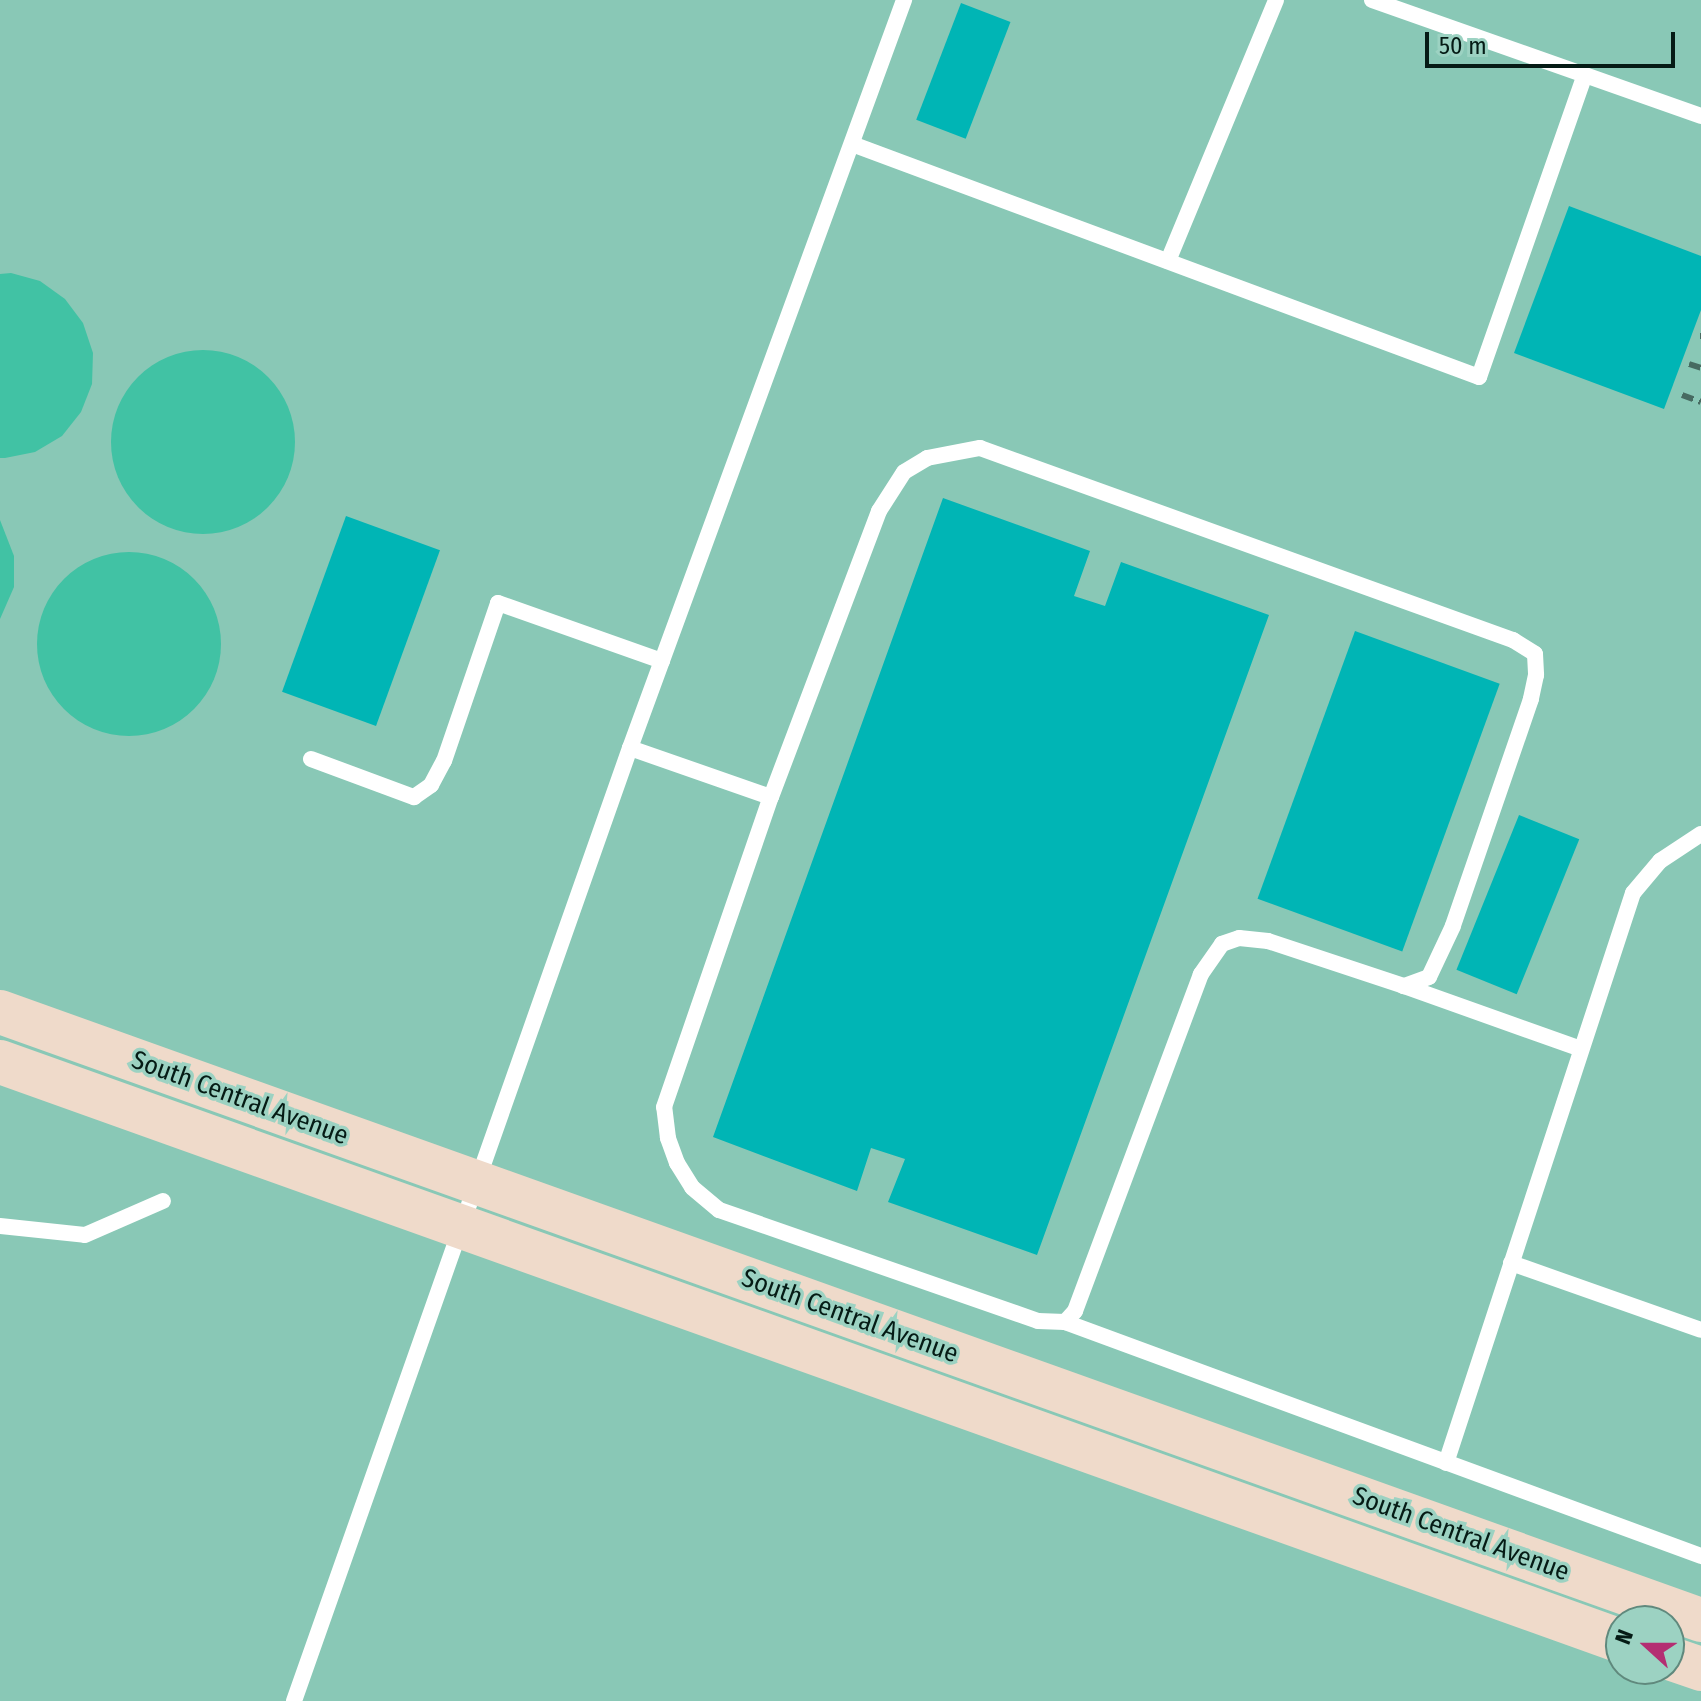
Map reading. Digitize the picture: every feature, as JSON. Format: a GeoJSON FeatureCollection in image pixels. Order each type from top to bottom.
{"type":"FeatureCollection","features":[{"type":"Feature","properties":{"kind":"main road","name":"South Central Avenue"},"geometry":{"type":"LineString","coordinates":[[0,1012],[1701,1620]]}},
{"type":"Feature","properties":{"kind":"main road","name":"South Central Avenue"},"geometry":{"type":"LineString","coordinates":[[0,1062],[1605,1635]]}},
{"type":"Feature","properties":{"kind":"lane"},"geometry":{"type":"LineString","coordinates":[[294,1701],[630,748],[904,0]]}},
{"type":"Feature","properties":{"kind":"lane"},"geometry":{"type":"LineString","coordinates":[[1168,261],[1276,0]]}},
{"type":"Feature","properties":{"kind":"lane"},"geometry":{"type":"LineString","coordinates":[[1372,0],[1701,116]]}},
{"type":"Feature","properties":{"kind":"lane"},"geometry":{"type":"LineString","coordinates":[[852,144],[1479,377],[1585,75]]}},
{"type":"Feature","properties":{"kind":"lane"},"geometry":{"type":"LineString","coordinates":[[1404,986],[1429,977],[1442,957],[1531,699],[1536,675],[1535,654],[1513,640],[980,448],[927,458],[904,472],[879,511],[771,797],[664,1107],[668,1138],[677,1163],[692,1187],[719,1210],[1038,1321],[1065,1322],[1701,1556]]}},
{"type":"Feature","properties":{"kind":"lane"},"geometry":{"type":"LineString","coordinates":[[311,759],[414,797],[431,785],[444,761],[498,603],[662,661]]}},
{"type":"Feature","properties":{"kind":"lane"},"geometry":{"type":"LineString","coordinates":[[630,748],[771,797]]}},
{"type":"Feature","properties":{"kind":"lane"},"geometry":{"type":"LineString","coordinates":[[1446,1463],[1633,893],[1660,861],[1701,834]]}},
{"type":"Feature","properties":{"kind":"lane"},"geometry":{"type":"LineString","coordinates":[[1065,1322],[1075,1311],[1201,974],[1222,944],[1239,938],[1268,941],[1581,1049]]}},
{"type":"Feature","properties":{"kind":"lane"},"geometry":{"type":"LineString","coordinates":[[0,1226],[85,1235],[163,1201]]}},
{"type":"Feature","properties":{"kind":"lane"},"geometry":{"type":"LineString","coordinates":[[1511,1263],[1701,1330]]}},
{"type":"Feature","properties":{"kind":"shaded area"},"geometry":{"type":"Polygon","coordinates":[[[0,0],[1701,0],[1701,1701],[0,1701],[0,0]]]}},
{"type":"Feature","properties":{"kind":"shaded area"},"geometry":{"type":"Polygon","coordinates":[[[11,273],[40,281],[65,299],[83,323],[93,353],[92,384],[81,412],[62,436],[35,452],[0,458],[0,274],[11,273]]]}},
{"type":"Feature","properties":{"kind":"shaded area"},"geometry":{"type":"Polygon","coordinates":[[[203,350],[238,357],[268,377],[288,407],[295,442],[288,477],[268,507],[238,527],[203,534],[168,527],[138,507],[118,477],[111,442],[118,407],[138,377],[168,357],[203,350]]]}},
{"type":"Feature","properties":{"kind":"shaded area"},"geometry":{"type":"Polygon","coordinates":[[[0,520],[14,556],[14,587],[0,619],[0,520]]]}},
{"type":"Feature","properties":{"kind":"shaded area"},"geometry":{"type":"Polygon","coordinates":[[[129,552],[164,559],[194,579],[214,609],[221,644],[214,679],[194,709],[164,729],[129,736],[94,729],[64,709],[44,679],[37,644],[44,609],[64,579],[94,559],[129,552]]]}},
{"type":"Feature","properties":{"kind":"building"},"geometry":{"type":"Polygon","coordinates":[[[961,3],[1010,22],[966,139],[916,120],[961,3]]]}},
{"type":"Feature","properties":{"kind":"building"},"geometry":{"type":"Polygon","coordinates":[[[1569,206],[1701,256],[1701,310],[1664,409],[1514,353],[1569,206]]]}},
{"type":"Feature","properties":{"kind":"building"},"geometry":{"type":"Polygon","coordinates":[[[943,498],[1090,551],[1074,596],[1105,606],[1121,562],[1269,615],[1037,1255],[888,1202],[905,1159],[871,1148],[857,1191],[713,1137],[943,498]]]}},
{"type":"Feature","properties":{"kind":"building"},"geometry":{"type":"Polygon","coordinates":[[[346,516],[440,550],[376,726],[282,692],[346,516]]]}},
{"type":"Feature","properties":{"kind":"building"},"geometry":{"type":"Polygon","coordinates":[[[1355,631],[1500,684],[1402,951],[1258,899],[1355,631]]]}},
{"type":"Feature","properties":{"kind":"building"},"geometry":{"type":"Polygon","coordinates":[[[1519,815],[1579,839],[1517,994],[1456,970],[1519,815]]]}},
{"type":"Feature","properties":{"kind":"railway"},"geometry":{"type":"LineString","coordinates":[[1689,364],[1701,368]]}},
{"type":"Feature","properties":{"kind":"railway"},"geometry":{"type":"LineString","coordinates":[[1682,395],[1701,402]]}}]}
